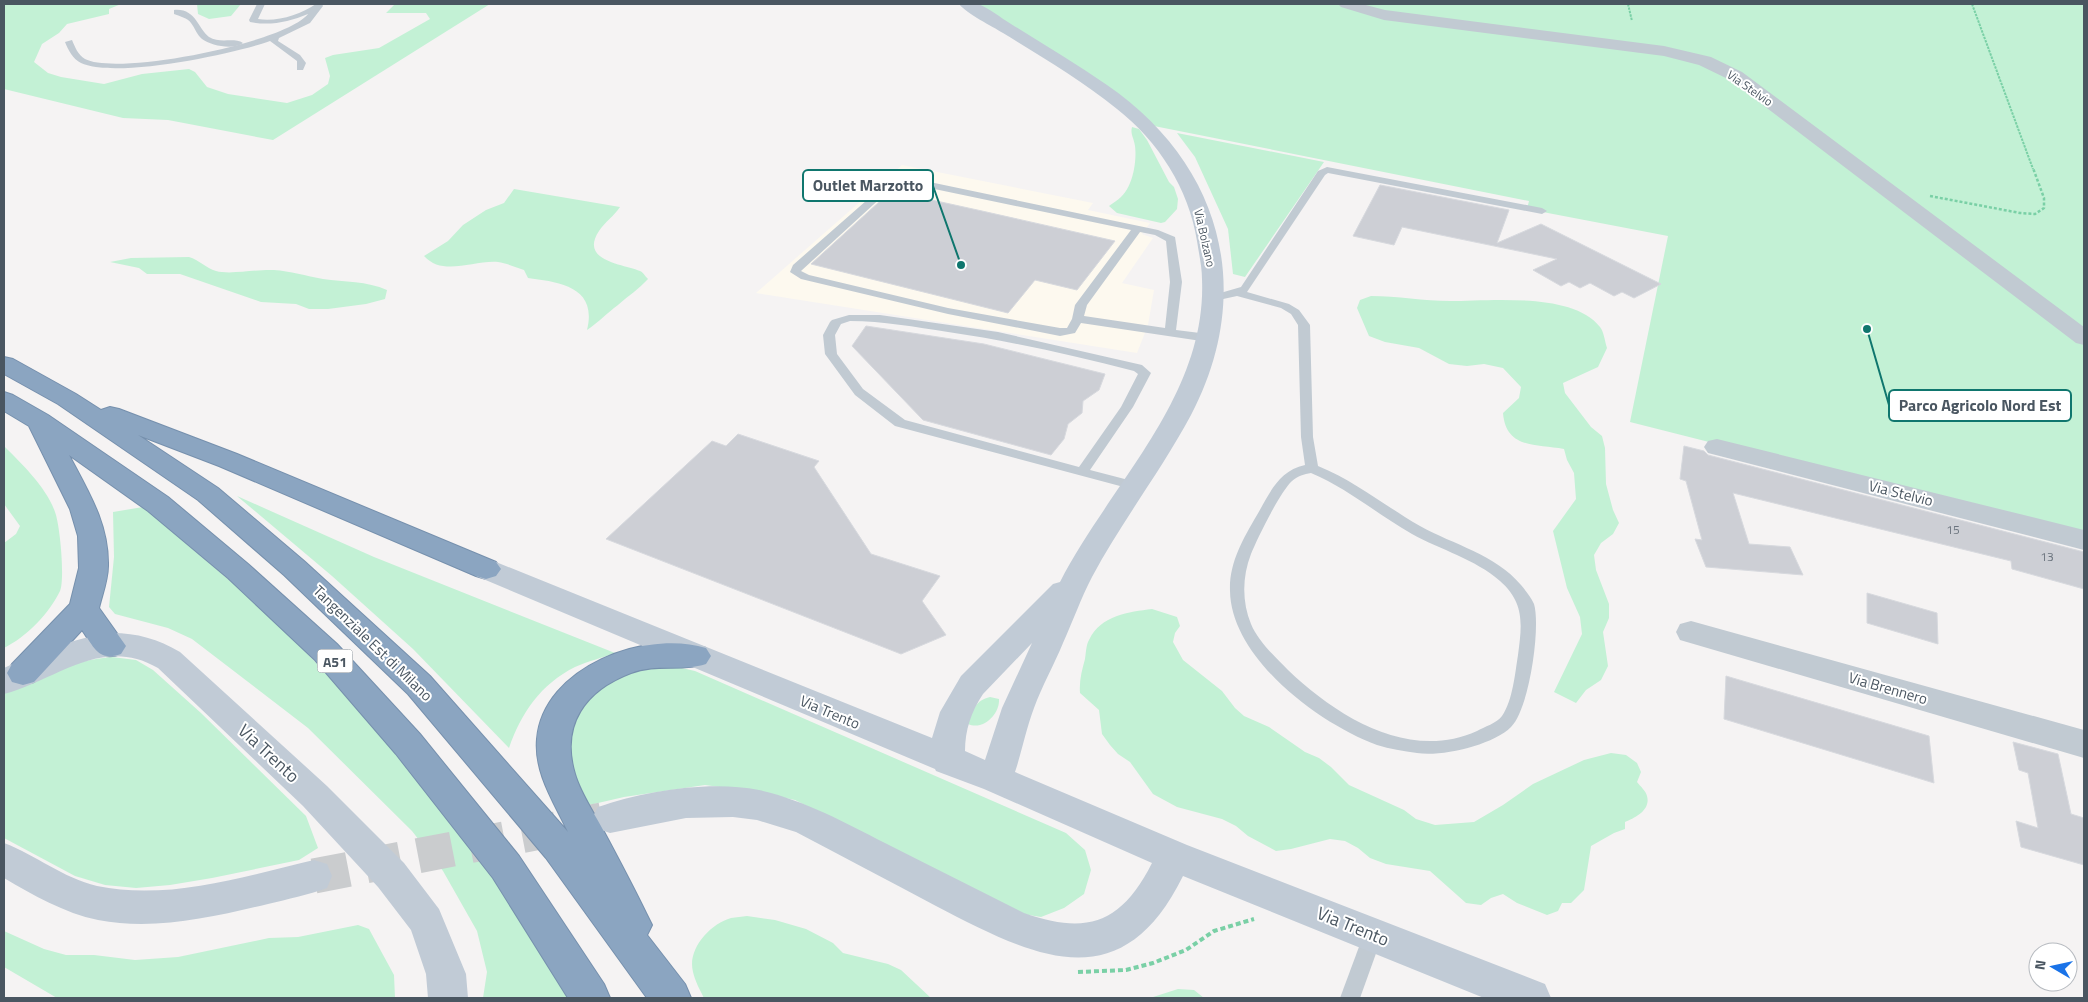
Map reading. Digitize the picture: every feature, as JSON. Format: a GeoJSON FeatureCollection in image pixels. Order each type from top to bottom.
{"type":"FeatureCollection","features":[{"type":"Feature","properties":{"kind":"highway","name":"Tangenziale Est di Milano"},"geometry":{"type":"LineString","coordinates":[[4,364],[67,399],[208,494],[294,568],[419,685],[559,847],[667,993]]}},
{"type":"Feature","properties":{"kind":"highway"},"geometry":{"type":"LineString","coordinates":[[67,399],[228,460],[486,569]]}},
{"type":"Feature","properties":{"kind":"highway","name":"A51"},"geometry":{"type":"LineString","coordinates":[[4,400],[39,421],[158,504],[238,571],[326,652],[408,744],[506,867],[590,998]]}},
{"type":"Feature","properties":{"kind":"highway"},"geometry":{"type":"LineString","coordinates":[[12,677],[40,657],[84,608],[94,568],[92,536],[84,509],[39,421]]}},
{"type":"Feature","properties":{"kind":"highway"},"geometry":{"type":"LineString","coordinates":[[84,608],[110,646]]}},
{"type":"Feature","properties":{"kind":"highway"},"geometry":{"type":"LineString","coordinates":[[667,993],[558,776],[553,752],[554,734],[560,716],[582,686],[613,666],[661,654],[695,656]]}},
{"type":"Feature","properties":{"kind":"street","name":"Via Bolzano"},"geometry":{"type":"LineString","coordinates":[[967,4],[1111,96],[1147,126],[1178,165],[1191,189],[1201,213],[1209,243],[1214,298],[1208,338],[1198,374],[1181,413],[1078,578]]}},
{"type":"Feature","properties":{"kind":"street","name":"Via Stelvio"},"geometry":{"type":"LineString","coordinates":[[1346,4],[1384,15],[1664,51],[1706,60],[1736,76],[2084,338]]}},
{"type":"Feature","properties":{"kind":"street","name":"Via Stelvio"},"geometry":{"type":"LineString","coordinates":[[1717,447],[2084,540]]}},
{"type":"Feature","properties":{"kind":"street","name":"Via Trento"},"geometry":{"type":"LineString","coordinates":[[486,569],[996,780],[1174,856],[1531,998]]}},
{"type":"Feature","properties":{"kind":"street"},"geometry":{"type":"LineString","coordinates":[[948,761],[947,744],[950,728],[962,699],[972,685],[1078,578]]}},
{"type":"Feature","properties":{"kind":"street"},"geometry":{"type":"LineString","coordinates":[[996,780],[1016,714],[1078,578]]}},
{"type":"Feature","properties":{"kind":"street","name":"Via Brennero"},"geometry":{"type":"LineString","coordinates":[[1691,632],[2084,744]]}},
{"type":"Feature","properties":{"kind":"street","name":"Via Trento"},"geometry":{"type":"LineString","coordinates":[[12,677],[65,655],[110,646],[150,649],[169,660],[315,796],[382,865],[426,921],[446,974],[448,998]]}},
{"type":"Feature","properties":{"kind":"street"},"geometry":{"type":"LineString","coordinates":[[610,818],[662,807],[710,801],[748,802],[773,807],[808,821],[1014,927],[1043,938],[1073,943],[1102,940],[1122,929],[1147,905],[1165,877],[1174,856]]}},
{"type":"Feature","properties":{"kind":"street"},"geometry":{"type":"LineString","coordinates":[[4,859],[68,894],[102,904],[137,908],[221,897],[314,876]]}},
{"type":"Feature","properties":{"kind":"lane"},"geometry":{"type":"LineString","coordinates":[[261,4],[252,20],[257,22],[296,16],[321,5]]}},
{"type":"Feature","properties":{"kind":"lane"},"geometry":{"type":"LineString","coordinates":[[69,42],[76,56],[84,62],[128,65],[214,55],[275,37],[306,24],[317,13],[321,5]]}},
{"type":"Feature","properties":{"kind":"lane"},"geometry":{"type":"LineString","coordinates":[[178,12],[194,20],[197,30],[207,40],[221,43],[262,41]]}},
{"type":"Feature","properties":{"kind":"lane"},"geometry":{"type":"LineString","coordinates":[[275,37],[274,42],[283,50],[300,58],[302,63],[300,68]]}},
{"type":"Feature","properties":{"kind":"lane"},"geometry":{"type":"LineString","coordinates":[[1214,298],[1237,293],[1245,289],[1321,173],[1326,170],[1542,211]]}},
{"type":"Feature","properties":{"kind":"lane"},"geometry":{"type":"LineString","coordinates":[[1137,229],[1081,305],[1078,319],[1071,331],[1060,332],[948,311],[805,277],[794,272],[797,267],[894,181],[901,179],[1158,233],[1171,239],[1176,282],[1170,333]]}},
{"type":"Feature","properties":{"kind":"lane"},"geometry":{"type":"LineString","coordinates":[[1237,293],[1285,306],[1294,312],[1304,326],[1307,437],[1312,468]]}},
{"type":"Feature","properties":{"kind":"lane"},"geometry":{"type":"LineString","coordinates":[[1082,472],[1127,407],[1145,373],[1138,368],[998,336],[880,318],[849,318],[836,322],[829,335],[831,354],[859,392],[900,423],[1082,472],[1135,486]]}},
{"type":"Feature","properties":{"kind":"lane"},"geometry":{"type":"LineString","coordinates":[[1078,319],[1208,338]]}},
{"type":"Feature","properties":{"kind":"lane"},"geometry":{"type":"LineString","coordinates":[[1312,468],[1350,486],[1376,506],[1417,531],[1494,569],[1514,586],[1526,602],[1527,633],[1520,692],[1507,722],[1476,740],[1444,746],[1419,747],[1380,739],[1333,716],[1280,673],[1250,637],[1240,614],[1237,583],[1244,554],[1259,522],[1287,477],[1297,469],[1312,468]]}},
{"type":"Feature","properties":{"kind":"lane"},"geometry":{"type":"LineString","coordinates":[[1350,998],[1373,934]]}},
{"type":"Feature","properties":{"kind":"path"},"geometry":{"type":"LineString","coordinates":[[1628,4],[1632,21]]}},
{"type":"Feature","properties":{"kind":"path"},"geometry":{"type":"LineString","coordinates":[[1895,194],[1949,198],[2020,213],[2035,214],[2044,208],[2044,198],[1972,4]]}},
{"type":"Feature","properties":{"kind":"shaded area"},"geometry":{"type":"Polygon","coordinates":[[[902,165],[1093,203],[1088,210],[1150,223],[1142,234],[1153,238],[1122,283],[1154,290],[1148,325],[1137,353],[756,293],[902,165]]]}},
{"type":"Feature","properties":{"kind":"green space"},"geometry":{"type":"Polygon","coordinates":[[[4,4],[121,4],[109,9],[109,14],[67,24],[59,33],[42,44],[34,62],[48,73],[104,84],[142,74],[189,69],[195,72],[207,87],[228,94],[287,103],[312,95],[328,84],[330,76],[325,58],[379,48],[430,19],[426,13],[386,13],[395,4],[490,4],[273,140],[168,120],[123,118],[4,89],[4,4]]]}},
{"type":"Feature","properties":{"kind":"green space"},"geometry":{"type":"Polygon","coordinates":[[[197,4],[241,4],[231,16],[209,19],[198,14],[197,4]]]}},
{"type":"Feature","properties":{"kind":"green space"},"geometry":{"type":"Polygon","coordinates":[[[976,4],[2084,4],[2084,537],[1630,422],[1668,236],[1527,209],[1529,201],[1154,126],[976,4]]]}},
{"type":"Feature","properties":{"kind":"green space"},"geometry":{"type":"Polygon","coordinates":[[[1132,127],[1139,129],[1147,140],[1169,182],[1174,187],[1178,199],[1177,209],[1165,222],[1161,223],[1117,213],[1109,206],[1120,198],[1131,180],[1135,166],[1135,143],[1131,132],[1132,127]]]}},
{"type":"Feature","properties":{"kind":"green space"},"geometry":{"type":"Polygon","coordinates":[[[1177,133],[1324,162],[1245,277],[1233,274],[1228,229],[1195,157],[1177,133]]]}},
{"type":"Feature","properties":{"kind":"green space"},"geometry":{"type":"Polygon","coordinates":[[[514,189],[620,207],[599,231],[594,241],[595,249],[606,260],[640,271],[648,279],[587,330],[589,315],[587,304],[581,295],[573,289],[551,282],[528,278],[524,270],[498,262],[449,267],[440,266],[424,256],[448,241],[463,225],[486,210],[504,203],[514,189]]]}},
{"type":"Feature","properties":{"kind":"green space"},"geometry":{"type":"Polygon","coordinates":[[[189,257],[212,270],[222,272],[267,270],[292,272],[323,279],[363,283],[387,290],[385,299],[366,304],[328,309],[309,309],[296,304],[261,302],[180,274],[147,274],[139,268],[110,262],[131,258],[189,257]]]}},
{"type":"Feature","properties":{"kind":"green space"},"geometry":{"type":"Polygon","coordinates":[[[1371,296],[1440,301],[1508,300],[1551,303],[1571,308],[1587,316],[1600,327],[1607,348],[1598,367],[1563,383],[1565,393],[1591,427],[1602,436],[1605,448],[1606,484],[1613,510],[1619,523],[1613,534],[1601,543],[1594,555],[1596,570],[1609,604],[1609,618],[1603,632],[1608,666],[1601,680],[1586,690],[1576,703],[1554,692],[1582,634],[1580,617],[1567,588],[1553,531],[1576,499],[1574,473],[1564,449],[1524,443],[1510,433],[1505,425],[1503,413],[1519,398],[1521,387],[1503,368],[1484,364],[1467,366],[1449,364],[1419,348],[1385,342],[1369,336],[1357,308],[1360,300],[1371,296]]]}},
{"type":"Feature","properties":{"kind":"green space"},"geometry":{"type":"Polygon","coordinates":[[[4,446],[33,476],[51,503],[59,528],[62,575],[60,591],[50,608],[20,638],[4,648],[4,543],[16,534],[20,526],[4,504],[4,446]]]}},
{"type":"Feature","properties":{"kind":"green space"},"geometry":{"type":"Polygon","coordinates":[[[237,496],[374,557],[615,653],[575,667],[552,682],[526,711],[509,748],[413,649],[332,576],[237,496]]]}},
{"type":"Feature","properties":{"kind":"green space"},"geometry":{"type":"Polygon","coordinates":[[[143,507],[268,613],[351,699],[427,783],[495,876],[573,998],[483,998],[487,972],[477,931],[443,871],[412,831],[308,728],[192,639],[168,628],[115,614],[109,607],[114,557],[113,512],[143,507]]]}},
{"type":"Feature","properties":{"kind":"green space"},"geometry":{"type":"Polygon","coordinates":[[[1152,609],[1177,617],[1180,626],[1175,633],[1173,642],[1183,660],[1222,691],[1244,716],[1269,727],[1305,752],[1319,758],[1349,785],[1404,810],[1416,819],[1435,825],[1474,822],[1533,784],[1584,760],[1611,753],[1626,755],[1637,763],[1641,772],[1637,782],[1646,794],[1647,805],[1641,813],[1625,822],[1625,829],[1591,846],[1584,890],[1571,903],[1562,903],[1558,911],[1547,915],[1517,903],[1503,894],[1491,898],[1481,905],[1466,903],[1430,871],[1386,864],[1370,858],[1358,848],[1345,841],[1330,839],[1276,851],[1222,819],[1177,807],[1153,794],[1130,762],[1118,754],[1102,734],[1099,710],[1080,693],[1080,680],[1087,647],[1094,632],[1101,625],[1116,616],[1152,609]]]}},
{"type":"Feature","properties":{"kind":"green space"},"geometry":{"type":"Polygon","coordinates":[[[112,657],[136,660],[153,670],[201,713],[306,816],[318,848],[299,860],[212,878],[136,888],[105,885],[75,876],[4,838],[4,692],[70,665],[112,657]]]}},
{"type":"Feature","properties":{"kind":"green space"},"geometry":{"type":"Polygon","coordinates":[[[664,664],[695,671],[1066,833],[1085,850],[1091,870],[1084,894],[1064,908],[1041,917],[1022,914],[795,800],[756,792],[705,785],[624,797],[585,806],[566,775],[575,705],[616,674],[664,664]]]}},
{"type":"Feature","properties":{"kind":"green space"},"geometry":{"type":"Polygon","coordinates":[[[985,698],[999,699],[999,705],[994,715],[985,723],[974,726],[968,724],[975,706],[985,698]]]}},
{"type":"Feature","properties":{"kind":"green space"},"geometry":{"type":"Polygon","coordinates":[[[747,916],[775,920],[806,929],[833,943],[843,953],[888,964],[901,970],[931,998],[704,998],[693,972],[693,955],[697,946],[708,932],[723,921],[747,916]]]}},
{"type":"Feature","properties":{"kind":"green space"},"geometry":{"type":"Polygon","coordinates":[[[358,925],[369,929],[394,975],[395,998],[57,998],[4,967],[4,931],[44,949],[66,955],[94,955],[135,960],[178,957],[269,938],[298,937],[358,925]]]}},
{"type":"Feature","properties":{"kind":"green space"},"geometry":{"type":"Polygon","coordinates":[[[1178,989],[1194,990],[1204,998],[1150,998],[1178,989]]]}},
{"type":"Feature","properties":{"kind":"building"},"geometry":{"type":"Polygon","coordinates":[[[1380,185],[1509,210],[1497,243],[1541,224],[1661,284],[1634,298],[1622,292],[1614,296],[1590,283],[1580,288],[1569,282],[1561,286],[1533,270],[1557,259],[1402,227],[1394,245],[1353,236],[1380,185]]]}},
{"type":"Feature","properties":{"kind":"building"},"geometry":{"type":"Polygon","coordinates":[[[891,191],[1115,241],[1077,290],[1035,280],[1008,313],[811,264],[891,191]]]}},
{"type":"Feature","properties":{"kind":"building"},"geometry":{"type":"Polygon","coordinates":[[[866,326],[984,344],[1105,374],[1099,390],[1083,401],[1082,413],[1068,424],[1064,439],[1051,455],[923,420],[852,346],[866,326]]]}},
{"type":"Feature","properties":{"kind":"building"},"geometry":{"type":"Polygon","coordinates":[[[738,434],[819,461],[814,467],[871,554],[940,576],[922,601],[946,635],[901,654],[606,539],[712,441],[726,446],[738,434]]]}},
{"type":"Feature","properties":{"kind":"building"},"geometry":{"type":"Polygon","coordinates":[[[1684,446],[1704,451],[1708,455],[2084,552],[2084,589],[2012,569],[2011,561],[1733,493],[1749,544],[1790,547],[1803,575],[1706,567],[1695,539],[1702,540],[1686,481],[1680,479],[1684,446]]]}},
{"type":"Feature","properties":{"kind":"building"},"geometry":{"type":"Polygon","coordinates":[[[1867,593],[1937,613],[1938,644],[1867,623],[1867,593]]]}},
{"type":"Feature","properties":{"kind":"building"},"geometry":{"type":"Polygon","coordinates":[[[1726,676],[1929,736],[1934,783],[1724,719],[1726,676]]]}},
{"type":"Feature","properties":{"kind":"building"},"geometry":{"type":"Polygon","coordinates":[[[2013,742],[2058,754],[2071,814],[2084,818],[2084,865],[2021,847],[2016,821],[2038,828],[2028,773],[2019,770],[2013,742]]]}},
{"type":"Feature","properties":{"kind":"tunnel"},"geometry":{"type":"LineString","coordinates":[[314,876],[602,820]]}},
{"type":"Feature","properties":{"kind":"place","name":"Outlet Marzotto"},"geometry":{"type":"Point","coordinates":[961,265]}},
{"type":"Feature","properties":{"kind":"place","name":"Parco Agricolo Nord Est"},"geometry":{"type":"Point","coordinates":[1867,329]}}]}
